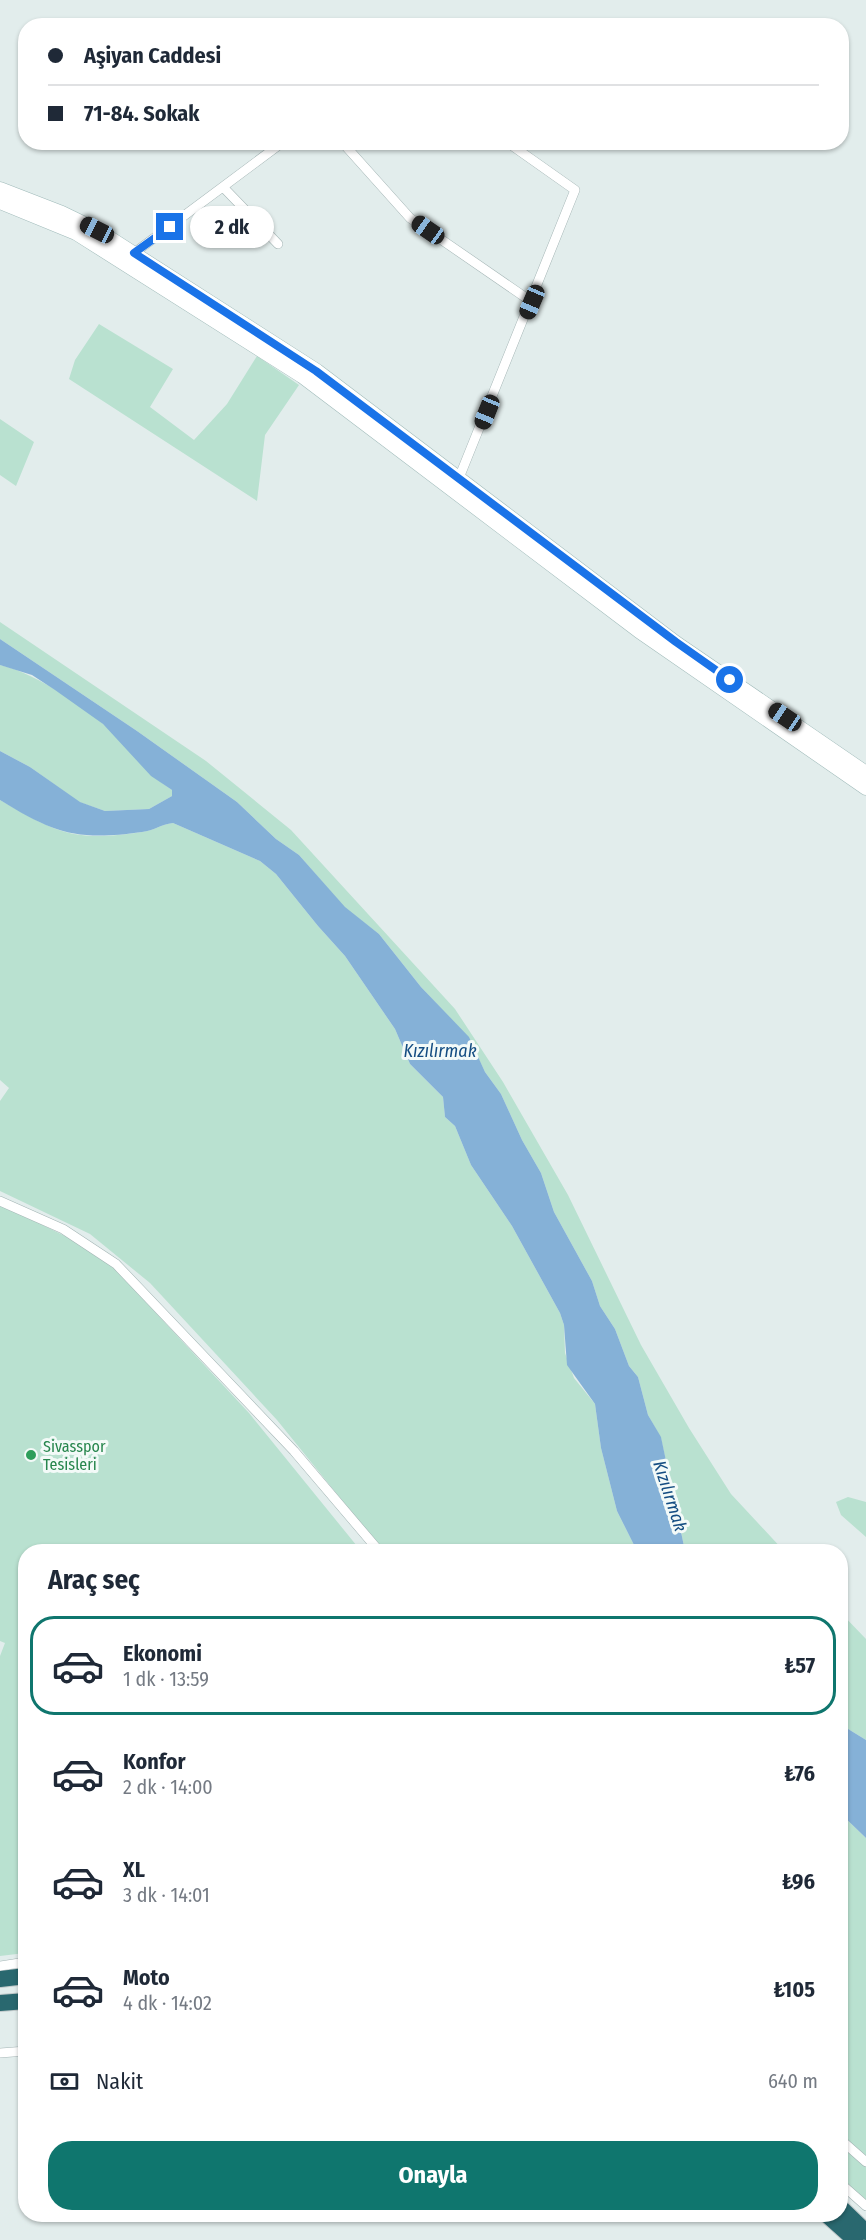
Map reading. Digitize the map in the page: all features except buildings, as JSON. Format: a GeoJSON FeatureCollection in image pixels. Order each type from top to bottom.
{"type":"FeatureCollection","features":[{"type":"Feature","properties":{"kind":"highway"},"geometry":{"type":"LineString","coordinates":[[0,1979],[18,1977]]}},
{"type":"Feature","properties":{"kind":"highway"},"geometry":{"type":"LineString","coordinates":[[0,2003],[18,2002]]}},
{"type":"Feature","properties":{"kind":"highway"},"geometry":{"type":"LineString","coordinates":[[848,2214],[866,2232]]}},
{"type":"Feature","properties":{"kind":"highway"},"geometry":{"type":"LineString","coordinates":[[835,2222],[855,2240]]}},
{"type":"Feature","properties":{"kind":"street"},"geometry":{"type":"LineString","coordinates":[[134,253],[272,150]]}},
{"type":"Feature","properties":{"kind":"street"},"geometry":{"type":"LineString","coordinates":[[349,150],[410,218],[532,302]]}},
{"type":"Feature","properties":{"kind":"street"},"geometry":{"type":"LineString","coordinates":[[459,478],[532,302],[575,190],[518,150]]}},
{"type":"Feature","properties":{"kind":"street"},"geometry":{"type":"LineString","coordinates":[[223,187],[278,244]]}},
{"type":"Feature","properties":{"kind":"street"},"geometry":{"type":"LineString","coordinates":[[0,189],[62,213],[134,253],[316,371],[676,642],[866,773]]}},
{"type":"Feature","properties":{"kind":"street"},"geometry":{"type":"LineString","coordinates":[[0,202],[49,220],[85,238],[302,376],[639,631],[866,789]]}},
{"type":"Feature","properties":{"kind":"street"},"geometry":{"type":"LineString","coordinates":[[0,1200],[63,1229],[116,1264],[294,1451],[373,1544]]}},
{"type":"Feature","properties":{"kind":"street"},"geometry":{"type":"LineString","coordinates":[[0,1966],[18,1963]]}},
{"type":"Feature","properties":{"kind":"street"},"geometry":{"type":"LineString","coordinates":[[0,2053],[18,2052]]}},
{"type":"Feature","properties":{"kind":"street"},"geometry":{"type":"LineString","coordinates":[[848,2146],[866,2163]]}},
{"type":"Feature","properties":{"kind":"street"},"geometry":{"type":"LineString","coordinates":[[848,2190],[866,2206]]}},
{"type":"Feature","properties":{"kind":"green space"},"geometry":{"type":"Polygon","coordinates":[[[99,324],[173,369],[150,407],[194,440],[227,404],[257,356],[299,385],[265,435],[257,501],[69,379],[75,360],[99,324]]]}},
{"type":"Feature","properties":{"kind":"green space"},"geometry":{"type":"Polygon","coordinates":[[[0,419],[34,442],[16,486],[0,475],[0,419]]]}},
{"type":"Feature","properties":{"kind":"green space"},"geometry":{"type":"Polygon","coordinates":[[[0,622],[206,761],[291,830],[455,1009],[503,1082],[568,1195],[641,1345],[689,1428],[731,1494],[777,1544],[684,1544],[661,1438],[648,1415],[638,1377],[629,1366],[615,1329],[600,1306],[592,1281],[554,1212],[541,1173],[522,1140],[501,1094],[485,1072],[468,1037],[421,987],[379,934],[345,908],[299,855],[276,839],[237,802],[137,731],[0,639],[0,622]]]}},
{"type":"Feature","properties":{"kind":"green space"},"geometry":{"type":"Polygon","coordinates":[[[0,665],[31,676],[64,695],[94,717],[120,739],[151,773],[172,790],[172,796],[149,809],[105,811],[79,802],[30,767],[0,751],[0,665]]]}},
{"type":"Feature","properties":{"kind":"green space"},"geometry":{"type":"Polygon","coordinates":[[[0,800],[53,828],[83,835],[119,835],[142,832],[173,823],[260,861],[276,874],[345,956],[395,1029],[410,1064],[443,1097],[445,1117],[455,1126],[471,1165],[512,1226],[560,1313],[564,1325],[565,1353],[574,1378],[595,1404],[601,1448],[617,1511],[634,1544],[377,1544],[277,1420],[150,1283],[90,1234],[0,1191],[0,1101],[9,1088],[0,1080],[0,800]]]}},
{"type":"Feature","properties":{"kind":"green space"},"geometry":{"type":"Polygon","coordinates":[[[0,1204],[77,1242],[115,1269],[249,1413],[355,1544],[18,1544],[18,1954],[0,1956],[0,1656],[5,1643],[0,1641],[0,1204]]]}},
{"type":"Feature","properties":{"kind":"green space"},"geometry":{"type":"Polygon","coordinates":[[[848,1497],[866,1502],[866,1537],[841,1515],[836,1502],[848,1497]]]}},
{"type":"Feature","properties":{"kind":"green space"},"geometry":{"type":"Polygon","coordinates":[[[848,1620],[866,1639],[866,1740],[848,1729],[848,1620]]]}},
{"type":"Feature","properties":{"kind":"green space"},"geometry":{"type":"Polygon","coordinates":[[[848,1821],[866,1838],[866,2201],[848,2184],[848,1821]]]}},
{"type":"Feature","properties":{"kind":"water","name":"Kızılırmak"},"geometry":{"type":"Polygon","coordinates":[[[0,639],[137,731],[237,802],[276,839],[299,855],[345,907],[379,934],[421,987],[469,1037],[485,1072],[501,1094],[522,1140],[541,1173],[554,1212],[592,1281],[600,1306],[615,1329],[629,1366],[638,1377],[648,1415],[661,1437],[684,1544],[634,1544],[617,1511],[601,1448],[595,1404],[567,1365],[564,1325],[560,1313],[512,1226],[471,1165],[455,1126],[445,1117],[443,1097],[410,1064],[395,1029],[345,956],[276,874],[260,861],[173,823],[142,832],[120,835],[83,835],[36,821],[0,800],[0,751],[30,767],[80,802],[105,811],[149,809],[172,796],[172,790],[151,776],[103,724],[32,675],[0,665],[0,639]]]}},
{"type":"Feature","properties":{"kind":"water"},"geometry":{"type":"Polygon","coordinates":[[[848,1729],[866,1740],[866,1838],[848,1821],[848,1729]]]}},
{"type":"Feature","properties":{"kind":"place","name":"Sivasspor Tesisleri"},"geometry":{"type":"Point","coordinates":[31,1455]}},
{"type":"Feature","properties":{"kind":"route"},"geometry":{"type":"LineString","coordinates":[[170,227],[134,253],[316,371],[676,642],[730,680]]}}]}
